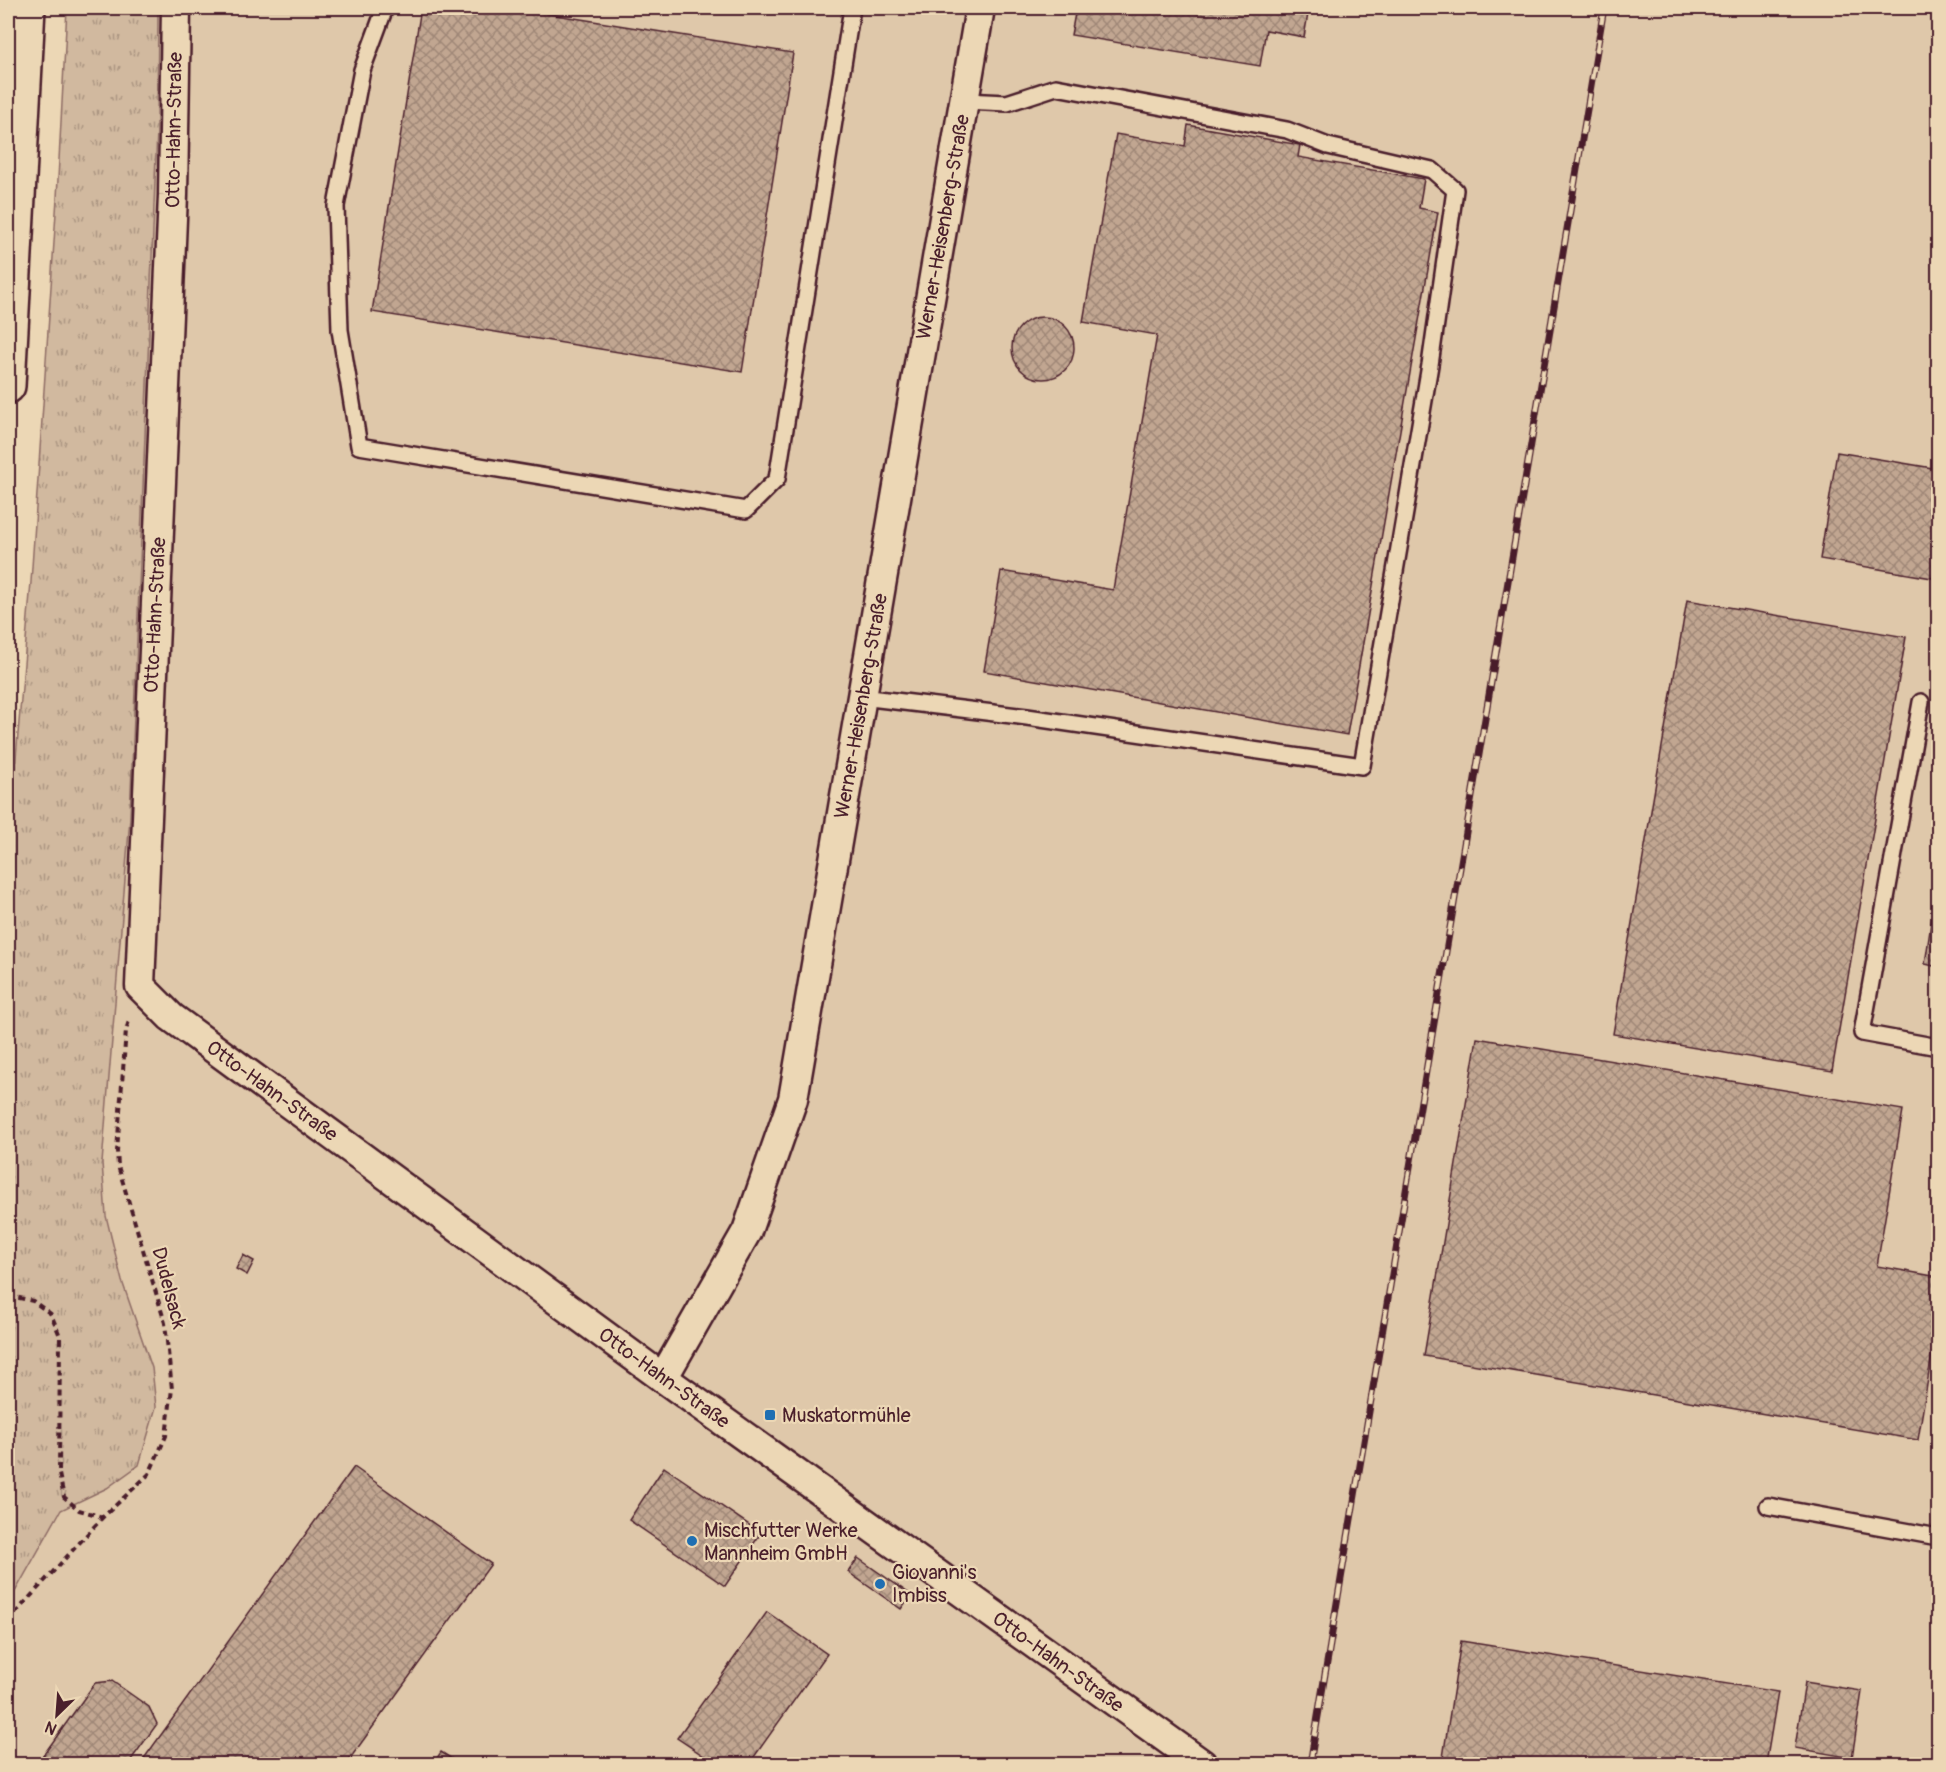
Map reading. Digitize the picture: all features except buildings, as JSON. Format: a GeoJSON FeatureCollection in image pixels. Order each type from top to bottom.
{"type":"FeatureCollection","features":[{"type":"Feature","properties":{"kind":"main road"},"geometry":{"type":"LineString","coordinates":[[8,386],[28,8]]}},
{"type":"Feature","properties":{"kind":"street","name":"Otto-Hahn-Straße"},"geometry":{"type":"LineString","coordinates":[[176,8],[173,195],[140,986],[171,1017],[663,1378],[1202,1764]]}},
{"type":"Feature","properties":{"kind":"street","name":"Werner-Heisenberg-Straße"},"geometry":{"type":"LineString","coordinates":[[663,1378],[747,1231],[793,1099],[980,8]]}},
{"type":"Feature","properties":{"kind":"lane"},"geometry":{"type":"LineString","coordinates":[[385,8],[362,69],[336,206],[340,330],[359,446],[746,510],[777,479],[852,8]]}},
{"type":"Feature","properties":{"kind":"lane"},"geometry":{"type":"LineString","coordinates":[[862,697],[1027,717],[1362,766],[1428,377],[1455,190],[1432,170],[1328,146],[1287,130],[1056,87],[1007,103],[964,101]]}},
{"type":"Feature","properties":{"kind":"lane"},"geometry":{"type":"LineString","coordinates":[[1921,702],[1862,1034],[1938,1047]]}},
{"type":"Feature","properties":{"kind":"lane"},"geometry":{"type":"LineString","coordinates":[[1768,1506],[1938,1537]]}},
{"type":"Feature","properties":{"kind":"path","name":"Dudelsack"},"geometry":{"type":"LineString","coordinates":[[8,1621],[103,1517],[149,1474],[166,1436],[172,1389],[165,1323],[118,1167],[117,1151],[126,1030],[140,986]]}},
{"type":"Feature","properties":{"kind":"path"},"geometry":{"type":"LineString","coordinates":[[8,1298],[15,1297],[33,1301],[51,1314],[60,1336],[58,1474],[64,1497],[79,1509],[103,1517]]}},
{"type":"Feature","properties":{"kind":"shaded area"},"geometry":{"type":"Polygon","coordinates":[[[158,8],[1938,8],[1938,1764],[8,1764],[8,1601],[61,1510],[107,1488],[122,1281],[106,1216],[102,1163],[130,818],[157,130],[158,8]]]}},
{"type":"Feature","properties":{"kind":"green space"},"geometry":{"type":"Polygon","coordinates":[[[67,8],[158,8],[157,130],[130,818],[102,1163],[106,1216],[122,1281],[152,1368],[156,1407],[139,1465],[107,1488],[61,1510],[8,1601],[8,851],[31,582],[57,198],[67,8]]]}},
{"type":"Feature","properties":{"kind":"railway"},"geometry":{"type":"LineString","coordinates":[[1310,1764],[1604,8]]}},
{"type":"Feature","properties":{"kind":"place","name":"Muskatormühle"},"geometry":{"type":"Point","coordinates":[770,1415]}},
{"type":"Feature","properties":{"kind":"place","name":"Mischfutter Werke Mannheim GmbH"},"geometry":{"type":"Point","coordinates":[692,1541]}},
{"type":"Feature","properties":{"kind":"place","name":"Giovanni's Imbiss"},"geometry":{"type":"Point","coordinates":[880,1584]}}]}
